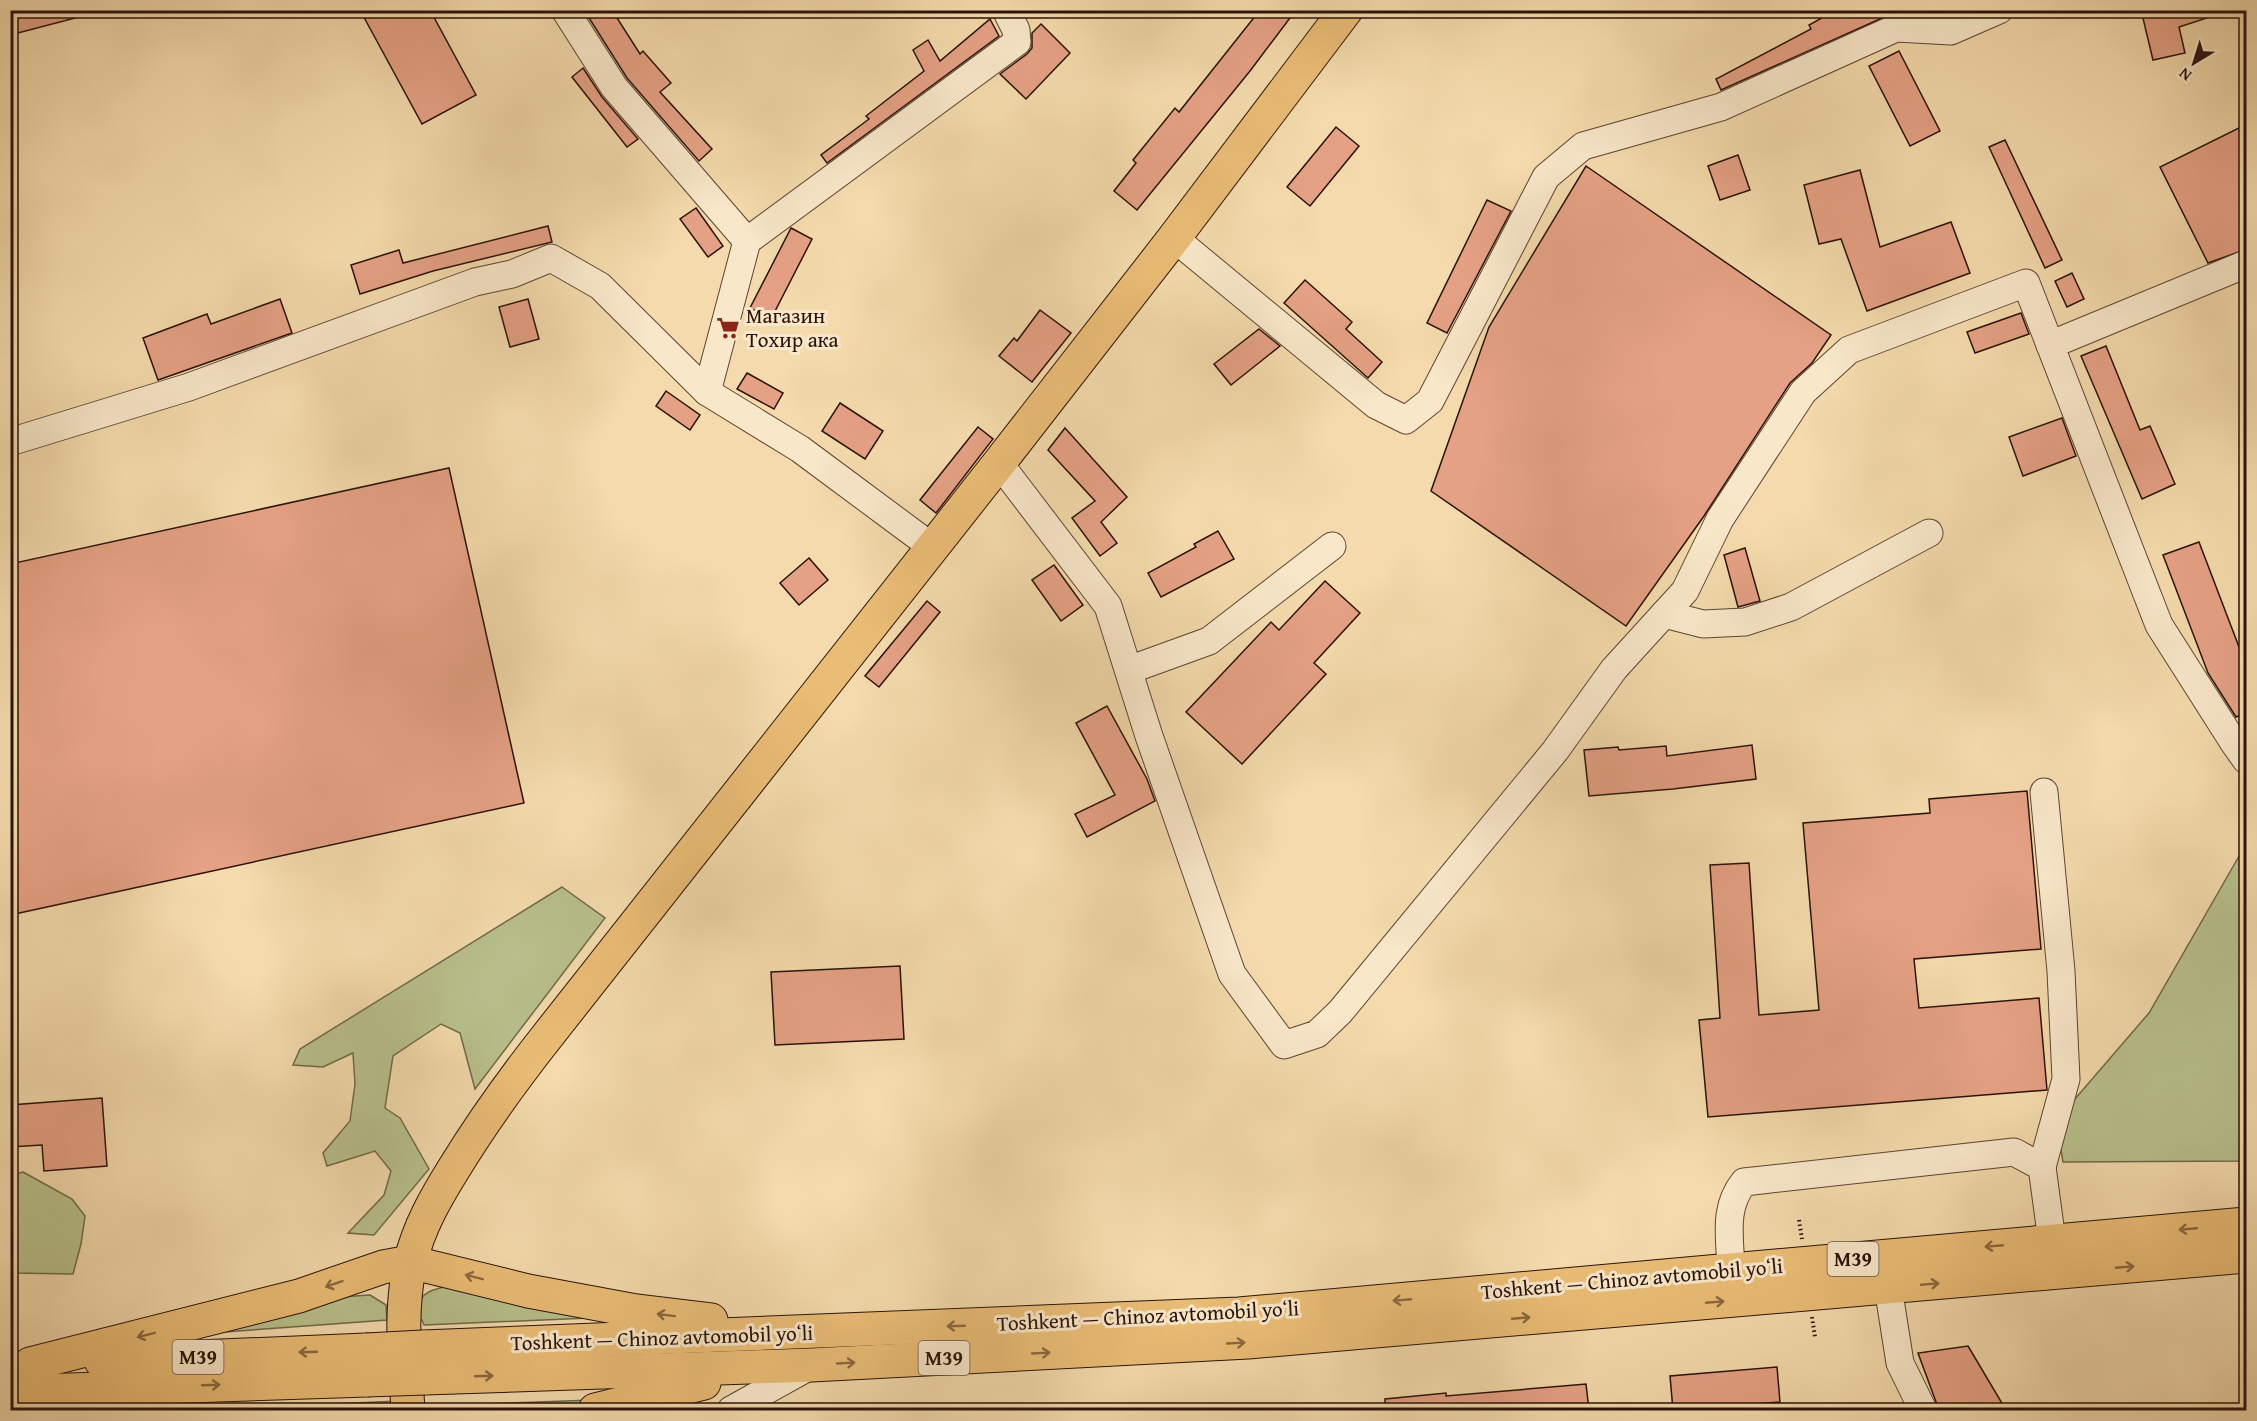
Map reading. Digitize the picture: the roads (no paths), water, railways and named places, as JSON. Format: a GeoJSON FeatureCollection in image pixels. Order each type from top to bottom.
{"type":"FeatureCollection","features":[{"type":"Feature","properties":{"kind":"main road"},"geometry":{"type":"LineString","coordinates":[[408,1410],[403,1319],[397,1265],[417,1236],[430,1207],[477,1131],[510,1084],[1174,238],[1346,10]]}},
{"type":"Feature","properties":{"kind":"main road","name":"Toshkent — Chinoz avtomobil yoʻli"},"geometry":{"type":"LineString","coordinates":[[424,1363],[807,1332],[1239,1314],[2247,1224]]}},
{"type":"Feature","properties":{"kind":"main road","name":"Toshkent — Chinoz avtomobil yoʻli"},"geometry":{"type":"LineString","coordinates":[[19,1378],[424,1363],[812,1365],[1248,1342],[2247,1256]]}},
{"type":"Feature","properties":{"kind":"main road"},"geometry":{"type":"LineString","coordinates":[[19,1378],[397,1265],[636,1311],[807,1332]]}},
{"type":"Feature","properties":{"kind":"main road"},"geometry":{"type":"LineString","coordinates":[[595,1410],[736,1375],[812,1365]]}},
{"type":"Feature","properties":{"kind":"main road"},"geometry":{"type":"LineString","coordinates":[[19,1378],[143,1410]]}},
{"type":"Feature","properties":{"kind":"street"},"geometry":{"type":"LineString","coordinates":[[565,10],[614,87],[747,241]]}},
{"type":"Feature","properties":{"kind":"street"},"geometry":{"type":"LineString","coordinates":[[707,392],[747,241],[1017,42],[1016,30],[1006,10]]}},
{"type":"Feature","properties":{"kind":"street"},"geometry":{"type":"LineString","coordinates":[[1174,238],[1376,405],[1406,420],[1430,401],[1546,177],[1583,146],[1721,106],[1896,28],[1951,31],[1999,10]]}},
{"type":"Feature","properties":{"kind":"street"},"geometry":{"type":"LineString","coordinates":[[10,442],[189,387],[475,282],[512,274],[551,258],[600,286],[707,392],[800,449],[932,547]]}},
{"type":"Feature","properties":{"kind":"street"},"geometry":{"type":"LineString","coordinates":[[2050,345],[2247,264]]}},
{"type":"Feature","properties":{"kind":"street"},"geometry":{"type":"LineString","coordinates":[[999,463],[1108,606],[1161,769],[1232,974],[1284,1045],[1317,1034],[1340,1012],[1555,751],[1614,669],[1685,591],[1720,519],[1803,392],[1849,350],[2026,283],[2159,625],[2247,760]]}},
{"type":"Feature","properties":{"kind":"street"},"geometry":{"type":"LineString","coordinates":[[1664,614],[1703,624],[1745,622],[1791,607],[1929,533]]}},
{"type":"Feature","properties":{"kind":"street"},"geometry":{"type":"LineString","coordinates":[[1129,670],[1209,641],[1332,546]]}},
{"type":"Feature","properties":{"kind":"street"},"geometry":{"type":"LineString","coordinates":[[2044,792],[2061,971],[2066,1079],[2042,1167],[2052,1241]]}},
{"type":"Feature","properties":{"kind":"street"},"geometry":{"type":"LineString","coordinates":[[1731,1269],[1730,1211],[1734,1194],[1744,1182],[2014,1152],[2042,1167]]}},
{"type":"Feature","properties":{"kind":"street"},"geometry":{"type":"LineString","coordinates":[[1888,1287],[1900,1363],[1923,1410]]}},
{"type":"Feature","properties":{"kind":"street"},"geometry":{"type":"LineString","coordinates":[[731,1410],[812,1365]]}},
{"type":"Feature","properties":{"kind":"place","name":"Магазин Тохир ака"},"geometry":{"type":"Point","coordinates":[728,328]}}]}
